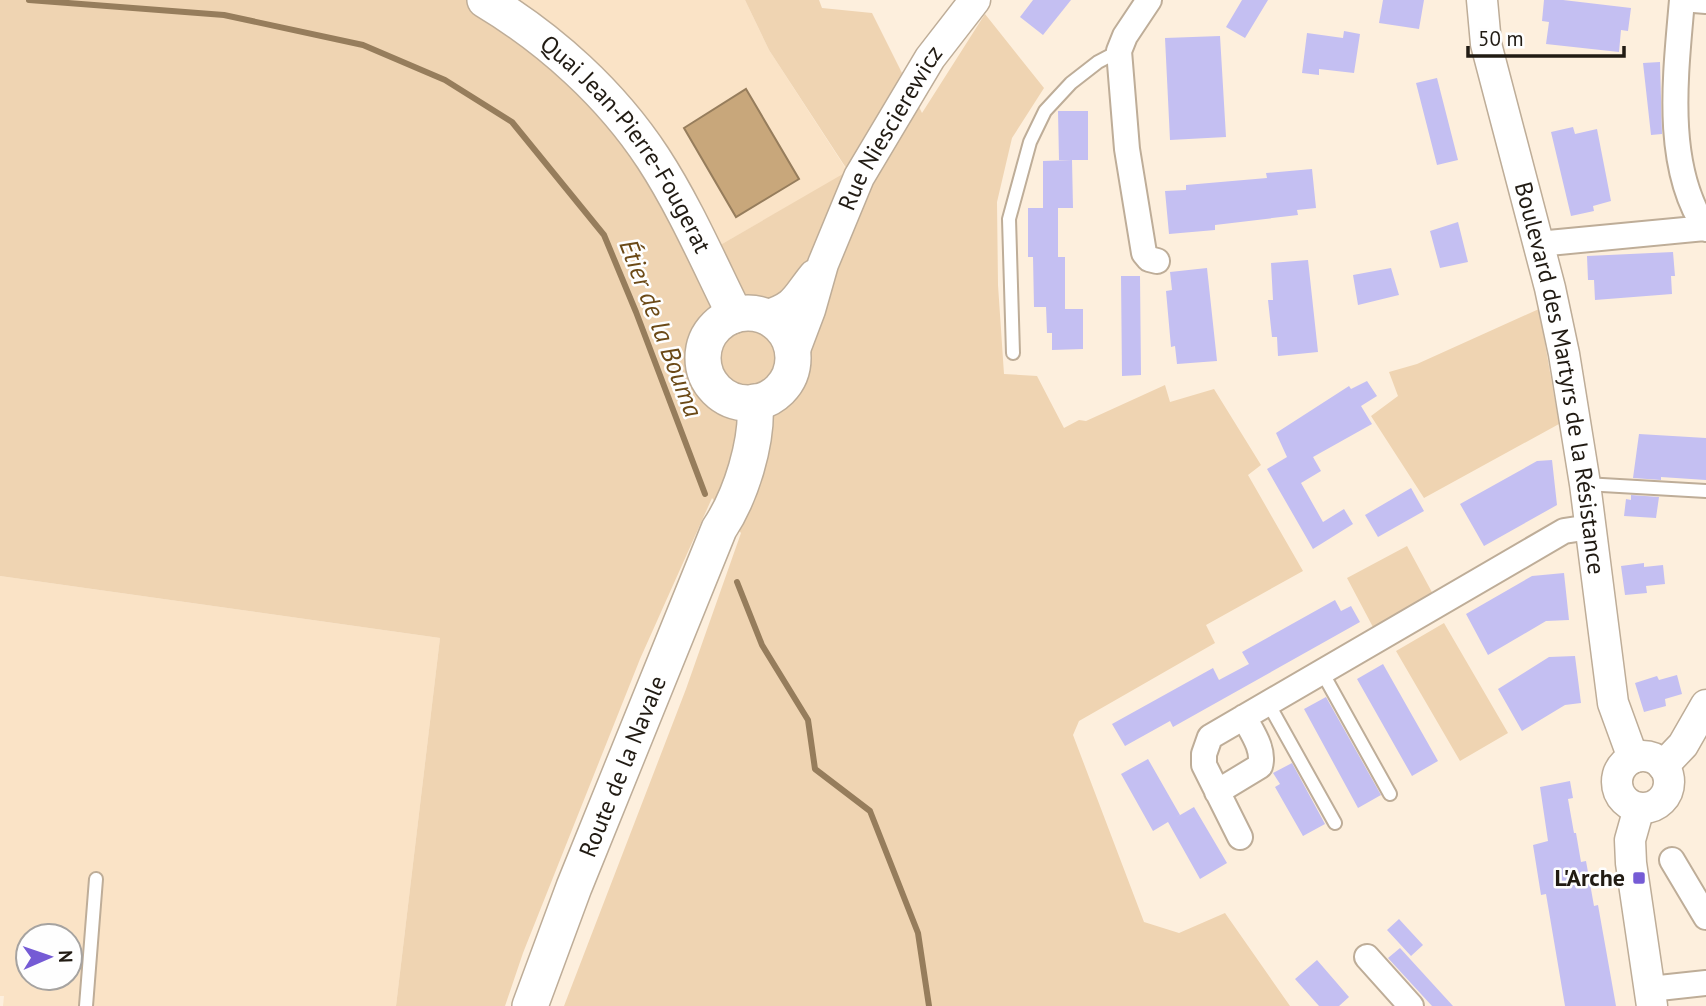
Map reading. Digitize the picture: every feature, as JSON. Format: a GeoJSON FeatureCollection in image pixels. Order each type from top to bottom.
{"type":"FeatureCollection","features":[{"type":"Feature","properties":{"kind":"main road","name":"Quai Jean-Pierre-Fougerat"},"geometry":{"type":"LineString","coordinates":[[485,0],[509,14],[571,64],[604,96],[652,157],[675,196],[730,305],[748,316]]}},
{"type":"Feature","properties":{"kind":"main road"},"geometry":{"type":"LineString","coordinates":[[748,316],[779,325],[786,334],[793,355],[790,373],[781,388],[767,398],[755,402],[736,401],[720,392],[708,378],[704,354],[712,331],[748,316]]}},
{"type":"Feature","properties":{"kind":"main road","name":"Route de la Navale"},"geometry":{"type":"LineString","coordinates":[[719,529],[720,512],[734,448],[730,416],[720,392]]}},
{"type":"Feature","properties":{"kind":"main road","name":"Route de la Navale"},"geometry":{"type":"LineString","coordinates":[[530,1006],[573,887],[719,529],[729,514],[743,480],[753,434],[755,402]]}},
{"type":"Feature","properties":{"kind":"street","name":"Rue Niescierewicz"},"geometry":{"type":"LineString","coordinates":[[793,355],[823,264],[859,177],[930,58],[975,0]]}},
{"type":"Feature","properties":{"kind":"street"},"geometry":{"type":"LineString","coordinates":[[1150,0],[1125,36],[1119,51],[1127,149],[1144,253],[1149,259],[1157,261]]}},
{"type":"Feature","properties":{"kind":"street","name":"Boulevard des Martyrs de la Résistance"},"geometry":{"type":"LineString","coordinates":[[1482,0],[1486,44],[1564,354],[1586,484],[1613,703],[1633,758]]}},
{"type":"Feature","properties":{"kind":"street"},"geometry":{"type":"LineString","coordinates":[[1538,244],[1706,228],[1692,206],[1681,168],[1674,90],[1682,0]]}},
{"type":"Feature","properties":{"kind":"street"},"geometry":{"type":"LineString","coordinates":[[1694,0],[1706,1]]}},
{"type":"Feature","properties":{"kind":"street","name":"Rue Niescierewicz"},"geometry":{"type":"LineString","coordinates":[[748,316],[793,303],[823,264]]}},
{"type":"Feature","properties":{"kind":"street"},"geometry":{"type":"LineString","coordinates":[[1240,837],[1204,765],[1206,745],[1210,737],[1564,531],[1590,527]]}},
{"type":"Feature","properties":{"kind":"street"},"geometry":{"type":"LineString","coordinates":[[1663,766],[1683,745],[1706,705]]}},
{"type":"Feature","properties":{"kind":"street"},"geometry":{"type":"LineString","coordinates":[[1217,792],[1260,766],[1261,750],[1244,716]]}},
{"type":"Feature","properties":{"kind":"street"},"geometry":{"type":"LineString","coordinates":[[1649,757],[1663,766],[1667,774],[1667,791],[1656,805],[1639,808],[1624,800],[1617,785],[1620,769],[1633,758],[1649,757]]}},
{"type":"Feature","properties":{"kind":"street"},"geometry":{"type":"LineString","coordinates":[[1639,808],[1630,840],[1631,863],[1651,998],[1706,983]]}},
{"type":"Feature","properties":{"kind":"street"},"geometry":{"type":"LineString","coordinates":[[1671,860],[1706,917]]}},
{"type":"Feature","properties":{"kind":"street"},"geometry":{"type":"LineString","coordinates":[[1367,957],[1411,1006]]}},
{"type":"Feature","properties":{"kind":"lane"},"geometry":{"type":"LineString","coordinates":[[1013,354],[1009,219],[1030,142],[1045,111],[1071,83],[1098,62],[1119,51]]}},
{"type":"Feature","properties":{"kind":"lane"},"geometry":{"type":"LineString","coordinates":[[1586,484],[1706,491]]}},
{"type":"Feature","properties":{"kind":"lane"},"geometry":{"type":"LineString","coordinates":[[1322,672],[1390,794]]}},
{"type":"Feature","properties":{"kind":"lane"},"geometry":{"type":"LineString","coordinates":[[1268,703],[1335,823]]}},
{"type":"Feature","properties":{"kind":"lane"},"geometry":{"type":"LineString","coordinates":[[86,1006],[96,879]]}},
{"type":"Feature","properties":{"kind":"shaded area"},"geometry":{"type":"Polygon","coordinates":[[[0,0],[470,0],[526,38],[640,154],[696,259],[848,171],[769,50],[745,0],[819,0],[822,8],[872,13],[922,113],[985,14],[1044,88],[1012,138],[997,202],[998,285],[1004,374],[1037,376],[1064,428],[1079,420],[1086,421],[1165,385],[1170,402],[1214,389],[1261,465],[1248,475],[1303,571],[1206,625],[1215,643],[1079,721],[1073,735],[1144,922],[1179,933],[1225,913],[1290,1006],[564,1006],[686,689],[741,533],[712,498],[640,659],[523,953],[505,1006],[396,1006],[440,638],[0,576],[0,0]]]}},
{"type":"Feature","properties":{"kind":"shaded area"},"geometry":{"type":"Polygon","coordinates":[[[470,0],[745,0],[769,50],[848,172],[696,259],[470,0]]]}},
{"type":"Feature","properties":{"kind":"shaded area"},"geometry":{"type":"Polygon","coordinates":[[[746,89],[799,179],[736,217],[684,128],[746,89]]]}},
{"type":"Feature","properties":{"kind":"shaded area"},"geometry":{"type":"Polygon","coordinates":[[[1539,309],[1559,424],[1424,498],[1371,416],[1398,396],[1389,372],[1417,364],[1539,309]]]}},
{"type":"Feature","properties":{"kind":"shaded area"},"geometry":{"type":"Polygon","coordinates":[[[1407,546],[1434,596],[1374,629],[1347,578],[1407,546]]]}},
{"type":"Feature","properties":{"kind":"shaded area"},"geometry":{"type":"Polygon","coordinates":[[[0,576],[440,638],[396,1006],[3,1006],[4,996],[0,996],[0,576]]]}},
{"type":"Feature","properties":{"kind":"shaded area"},"geometry":{"type":"Polygon","coordinates":[[[1444,623],[1508,733],[1460,761],[1396,651],[1444,623]]]}},
{"type":"Feature","properties":{"kind":"building"},"geometry":{"type":"Polygon","coordinates":[[[1033,0],[1071,0],[1043,35],[1020,17],[1033,0]]]}},
{"type":"Feature","properties":{"kind":"building"},"geometry":{"type":"Polygon","coordinates":[[[1242,0],[1268,0],[1245,38],[1226,27],[1242,0]]]}},
{"type":"Feature","properties":{"kind":"building"},"geometry":{"type":"Polygon","coordinates":[[[1383,0],[1424,0],[1419,29],[1379,23],[1383,0]]]}},
{"type":"Feature","properties":{"kind":"building"},"geometry":{"type":"Polygon","coordinates":[[[1544,0],[1631,8],[1628,31],[1621,30],[1619,52],[1546,44],[1549,22],[1542,21],[1544,0]]]}},
{"type":"Feature","properties":{"kind":"building"},"geometry":{"type":"Polygon","coordinates":[[[1344,31],[1360,34],[1354,73],[1319,69],[1319,75],[1302,73],[1307,33],[1343,38],[1344,31]]]}},
{"type":"Feature","properties":{"kind":"building"},"geometry":{"type":"Polygon","coordinates":[[[1220,36],[1226,137],[1170,140],[1165,38],[1220,36]]]}},
{"type":"Feature","properties":{"kind":"building"},"geometry":{"type":"Polygon","coordinates":[[[1660,62],[1662,134],[1651,135],[1643,63],[1660,62]]]}},
{"type":"Feature","properties":{"kind":"building"},"geometry":{"type":"Polygon","coordinates":[[[1437,78],[1458,160],[1437,165],[1416,83],[1437,78]]]}},
{"type":"Feature","properties":{"kind":"building"},"geometry":{"type":"Polygon","coordinates":[[[1058,111],[1088,111],[1088,160],[1059,160],[1058,111]]]}},
{"type":"Feature","properties":{"kind":"building"},"geometry":{"type":"Polygon","coordinates":[[[1573,127],[1575,134],[1597,129],[1611,201],[1593,206],[1594,211],[1571,216],[1551,132],[1573,127]]]}},
{"type":"Feature","properties":{"kind":"building"},"geometry":{"type":"Polygon","coordinates":[[[1072,160],[1073,208],[1058,208],[1058,257],[1065,257],[1065,309],[1083,309],[1083,349],[1052,350],[1052,333],[1047,333],[1046,307],[1034,307],[1033,257],[1028,257],[1028,208],[1043,208],[1043,161],[1072,160]]]}},
{"type":"Feature","properties":{"kind":"building"},"geometry":{"type":"Polygon","coordinates":[[[1312,169],[1316,208],[1297,210],[1298,215],[1215,225],[1215,230],[1169,234],[1165,191],[1186,190],[1186,185],[1267,178],[1266,173],[1312,169]]]}},
{"type":"Feature","properties":{"kind":"building"},"geometry":{"type":"Polygon","coordinates":[[[1458,222],[1468,262],[1440,268],[1430,231],[1458,222]]]}},
{"type":"Feature","properties":{"kind":"building"},"geometry":{"type":"Polygon","coordinates":[[[1673,252],[1675,276],[1671,276],[1672,294],[1595,300],[1594,280],[1588,280],[1587,256],[1673,252]]]}},
{"type":"Feature","properties":{"kind":"building"},"geometry":{"type":"Polygon","coordinates":[[[1308,260],[1318,352],[1278,356],[1277,337],[1272,337],[1268,300],[1273,300],[1271,263],[1308,260]]]}},
{"type":"Feature","properties":{"kind":"building"},"geometry":{"type":"Polygon","coordinates":[[[1207,268],[1217,361],[1177,364],[1175,346],[1171,347],[1166,291],[1172,290],[1170,272],[1207,268]]]}},
{"type":"Feature","properties":{"kind":"building"},"geometry":{"type":"Polygon","coordinates":[[[1391,268],[1399,295],[1358,305],[1353,275],[1391,268]]]}},
{"type":"Feature","properties":{"kind":"building"},"geometry":{"type":"Polygon","coordinates":[[[1121,276],[1140,276],[1141,375],[1122,376],[1121,276]]]}},
{"type":"Feature","properties":{"kind":"building"},"geometry":{"type":"Polygon","coordinates":[[[1367,381],[1377,396],[1361,406],[1372,424],[1313,457],[1321,471],[1301,483],[1323,522],[1344,509],[1353,524],[1313,549],[1267,469],[1287,457],[1276,433],[1349,386],[1351,389],[1367,381]]]}},
{"type":"Feature","properties":{"kind":"building"},"geometry":{"type":"Polygon","coordinates":[[[1639,434],[1706,438],[1706,480],[1633,478],[1639,434]]]}},
{"type":"Feature","properties":{"kind":"building"},"geometry":{"type":"Polygon","coordinates":[[[1552,460],[1557,505],[1484,546],[1460,504],[1537,461],[1552,460]]]}},
{"type":"Feature","properties":{"kind":"building"},"geometry":{"type":"Polygon","coordinates":[[[1411,488],[1424,511],[1378,537],[1365,515],[1411,488]]]}},
{"type":"Feature","properties":{"kind":"building"},"geometry":{"type":"Polygon","coordinates":[[[1631,495],[1659,497],[1656,518],[1624,516],[1626,499],[1631,500],[1631,495]]]}},
{"type":"Feature","properties":{"kind":"building"},"geometry":{"type":"Polygon","coordinates":[[[1644,563],[1644,567],[1663,565],[1665,584],[1646,586],[1647,593],[1625,595],[1621,566],[1644,563]]]}},
{"type":"Feature","properties":{"kind":"building"},"geometry":{"type":"Polygon","coordinates":[[[1564,573],[1569,620],[1546,621],[1488,655],[1466,614],[1532,576],[1564,573]]]}},
{"type":"Feature","properties":{"kind":"building"},"geometry":{"type":"Polygon","coordinates":[[[1335,600],[1341,611],[1351,606],[1360,622],[1173,727],[1170,721],[1125,746],[1112,724],[1213,668],[1219,680],[1249,664],[1242,652],[1335,600]]]}},
{"type":"Feature","properties":{"kind":"building"},"geometry":{"type":"Polygon","coordinates":[[[1575,656],[1581,703],[1565,705],[1522,731],[1498,689],[1549,657],[1575,656]]]}},
{"type":"Feature","properties":{"kind":"building"},"geometry":{"type":"Polygon","coordinates":[[[1383,664],[1438,761],[1412,776],[1357,679],[1383,664]]]}},
{"type":"Feature","properties":{"kind":"building"},"geometry":{"type":"Polygon","coordinates":[[[1677,675],[1682,694],[1665,699],[1666,706],[1644,712],[1635,683],[1657,676],[1659,680],[1677,675]]]}},
{"type":"Feature","properties":{"kind":"building"},"geometry":{"type":"Polygon","coordinates":[[[1326,697],[1381,795],[1358,808],[1304,709],[1326,697]]]}},
{"type":"Feature","properties":{"kind":"building"},"geometry":{"type":"Polygon","coordinates":[[[1148,759],[1180,815],[1175,818],[1194,807],[1227,863],[1200,879],[1168,822],[1153,831],[1121,774],[1148,759]]]}},
{"type":"Feature","properties":{"kind":"building"},"geometry":{"type":"Polygon","coordinates":[[[1292,763],[1325,824],[1303,836],[1275,787],[1280,784],[1273,773],[1292,763]]]}},
{"type":"Feature","properties":{"kind":"building"},"geometry":{"type":"Polygon","coordinates":[[[1570,781],[1573,798],[1568,799],[1574,833],[1581,862],[1586,861],[1594,906],[1598,905],[1616,1006],[1565,1006],[1546,894],[1541,895],[1533,845],[1548,841],[1540,787],[1570,781]]]}},
{"type":"Feature","properties":{"kind":"building"},"geometry":{"type":"Polygon","coordinates":[[[1399,919],[1423,945],[1411,956],[1387,930],[1399,919]]]}},
{"type":"Feature","properties":{"kind":"building"},"geometry":{"type":"Polygon","coordinates":[[[1400,948],[1453,1006],[1432,1006],[1388,958],[1400,948]]]}},
{"type":"Feature","properties":{"kind":"building"},"geometry":{"type":"Polygon","coordinates":[[[1317,960],[1349,997],[1339,1006],[1319,1006],[1295,979],[1317,960]]]}},
{"type":"Feature","properties":{"kind":"waterway","name":"Étier de la Bouma"},"geometry":{"type":"LineString","coordinates":[[29,0],[224,15],[363,45],[445,80],[512,122],[604,235],[705,494]]}},
{"type":"Feature","properties":{"kind":"waterway","name":"Étier de la Bouma"},"geometry":{"type":"LineString","coordinates":[[737,582],[762,645],[808,720],[815,769],[870,811],[918,933],[929,1006]]}},
{"type":"Feature","properties":{"kind":"place","name":"L'Arche"},"geometry":{"type":"Point","coordinates":[1639,878]}}]}
